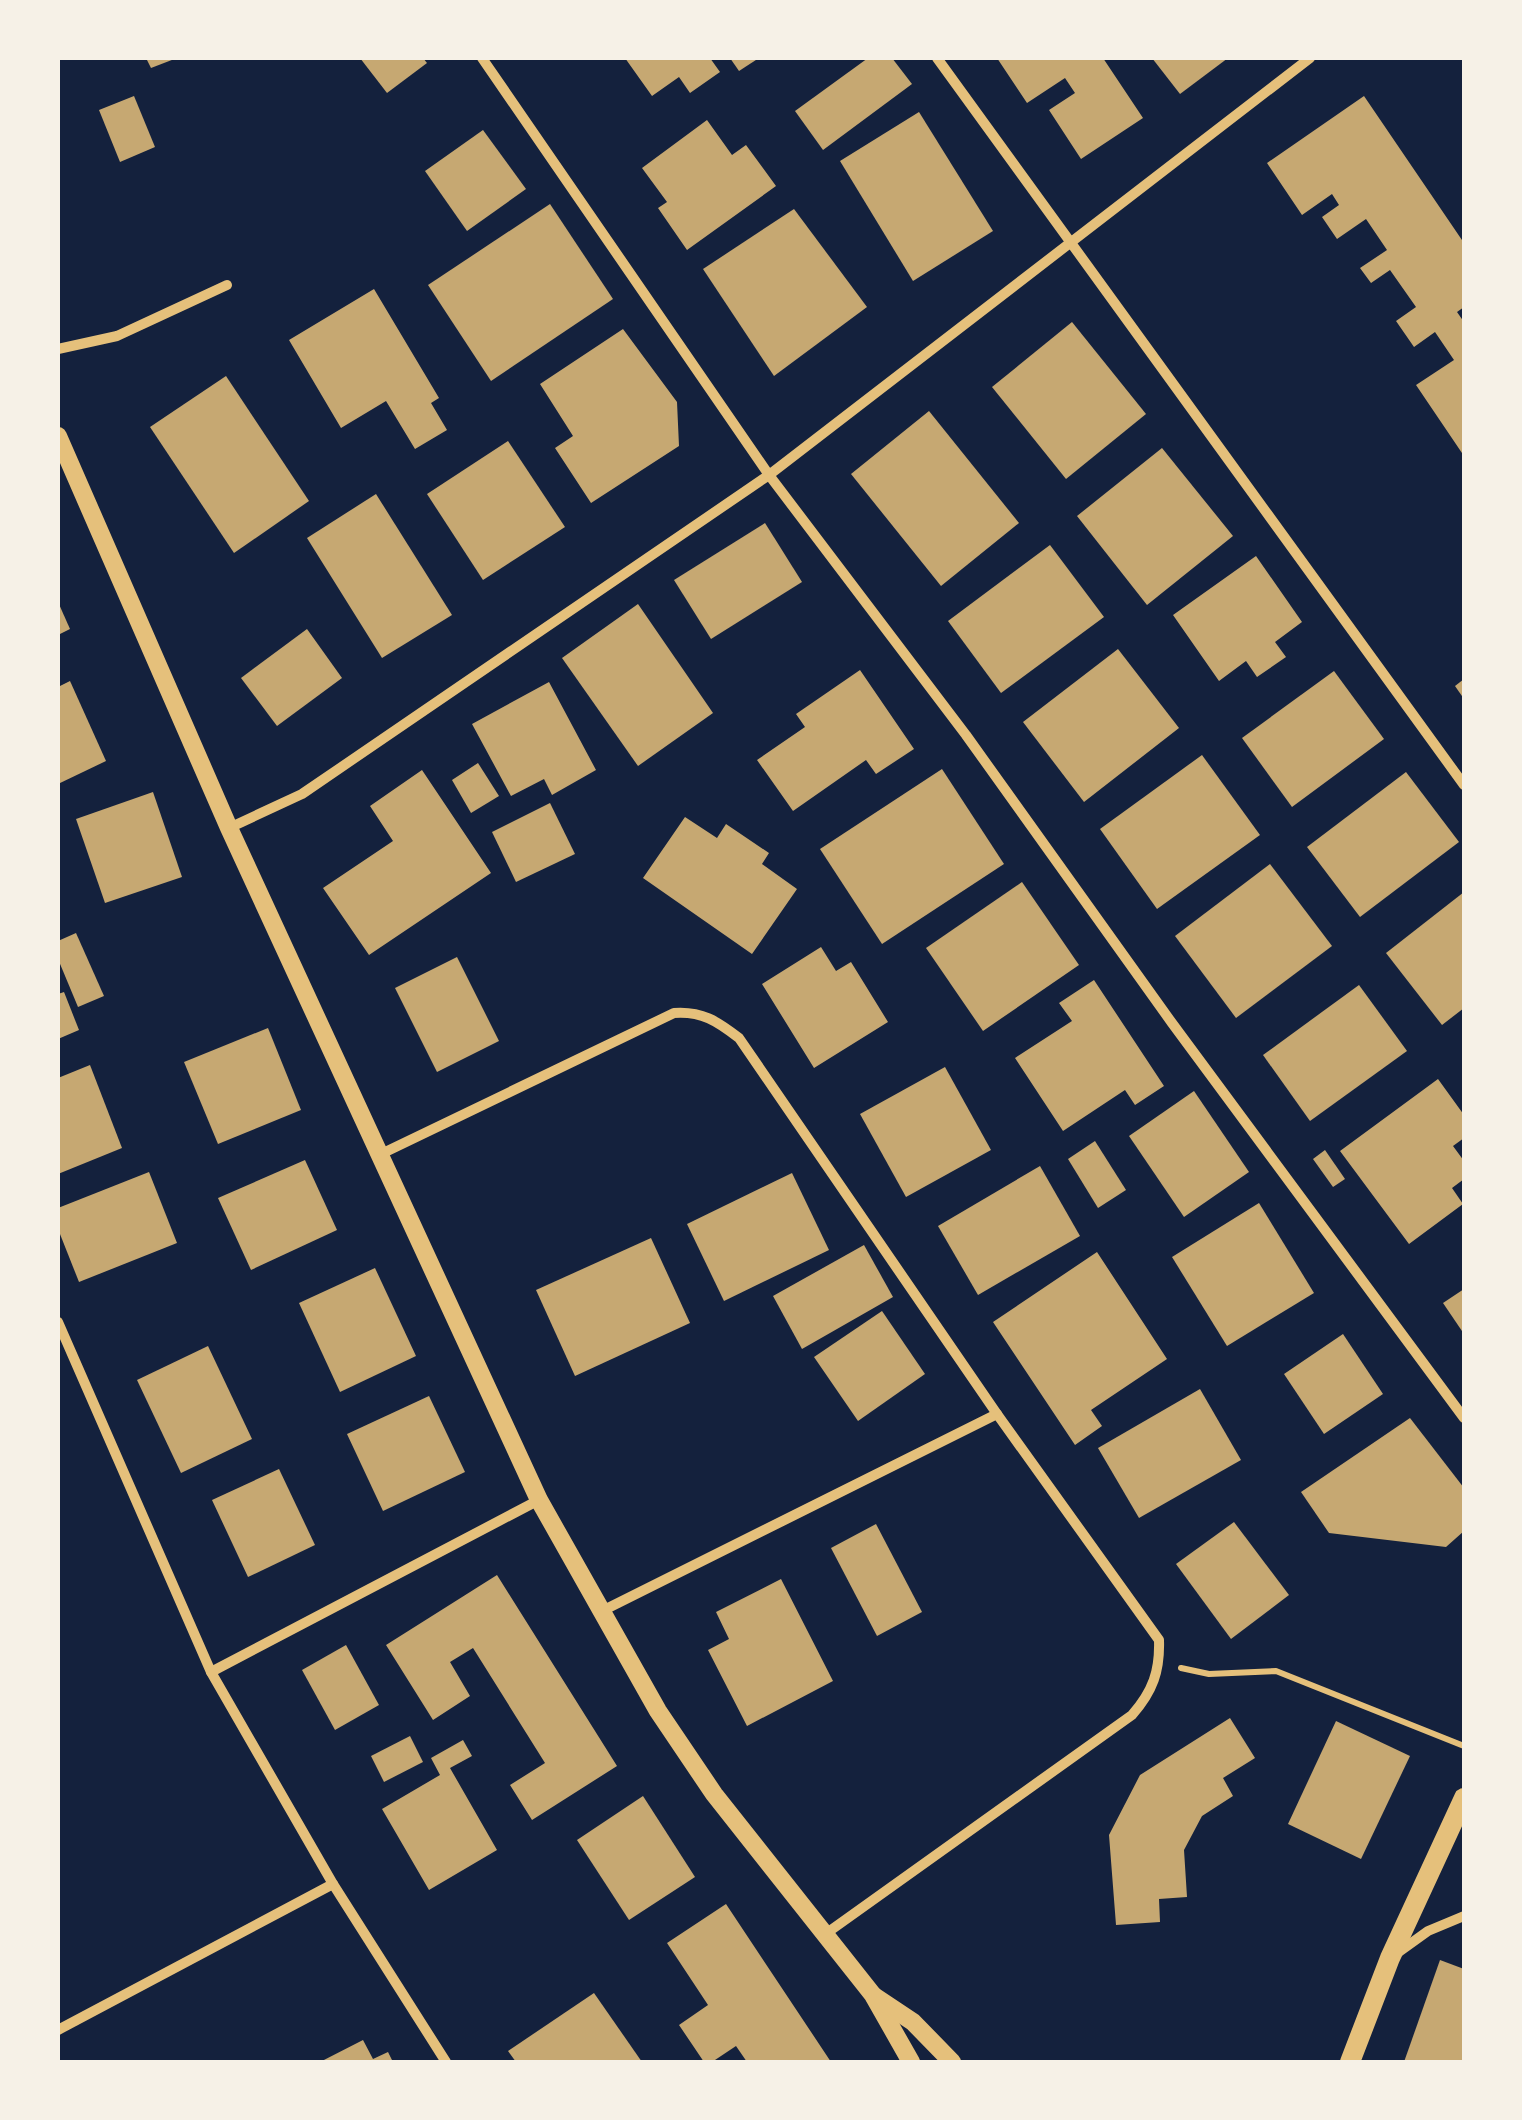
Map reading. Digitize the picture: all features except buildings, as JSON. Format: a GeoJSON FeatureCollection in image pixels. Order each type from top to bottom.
{"type":"FeatureCollection","features":[{"type":"Feature","properties":{"kind":"main road"},"geometry":{"type":"LineString","coordinates":[[1350,2062],[1390,1958],[1463,1812]]}},
{"type":"Feature","properties":{"kind":"street"},"geometry":{"type":"LineString","coordinates":[[482,58],[769,474],[966,735],[1464,1418]]}},
{"type":"Feature","properties":{"kind":"street"},"geometry":{"type":"LineString","coordinates":[[937,58],[1464,784]]}},
{"type":"Feature","properties":{"kind":"street"},"geometry":{"type":"LineString","coordinates":[[229,828],[302,794],[769,474],[1310,58]]}},
{"type":"Feature","properties":{"kind":"street"},"geometry":{"type":"LineString","coordinates":[[58,349],[117,336],[227,285]]}},
{"type":"Feature","properties":{"kind":"street"},"geometry":{"type":"LineString","coordinates":[[58,436],[229,828],[539,1500],[600,1612],[714,1794],[873,1995],[911,2062]]}},
{"type":"Feature","properties":{"kind":"street"},"geometry":{"type":"LineString","coordinates":[[379,1155],[674,1013],[698,1012],[739,1038],[997,1414],[1159,1640],[1160,1663],[1150,1695],[1132,1714],[823,1936]]}},
{"type":"Feature","properties":{"kind":"street"},"geometry":{"type":"LineString","coordinates":[[58,1322],[211,1672],[333,1884],[446,2062]]}},
{"type":"Feature","properties":{"kind":"street"},"geometry":{"type":"LineString","coordinates":[[600,1612],[997,1414]]}},
{"type":"Feature","properties":{"kind":"street"},"geometry":{"type":"LineString","coordinates":[[211,1672],[539,1500]]}},
{"type":"Feature","properties":{"kind":"street"},"geometry":{"type":"LineString","coordinates":[[58,2030],[333,1884]]}},
{"type":"Feature","properties":{"kind":"street"},"geometry":{"type":"LineString","coordinates":[[1390,1958],[1428,1932],[1464,1916]]}},
{"type":"Feature","properties":{"kind":"street"},"geometry":{"type":"LineString","coordinates":[[873,1995],[913,2022],[952,2062]]}},
{"type":"Feature","properties":{"kind":"path"},"geometry":{"type":"LineString","coordinates":[[1160,1663],[1209,1674],[1276,1671],[1464,1746]]}}]}
